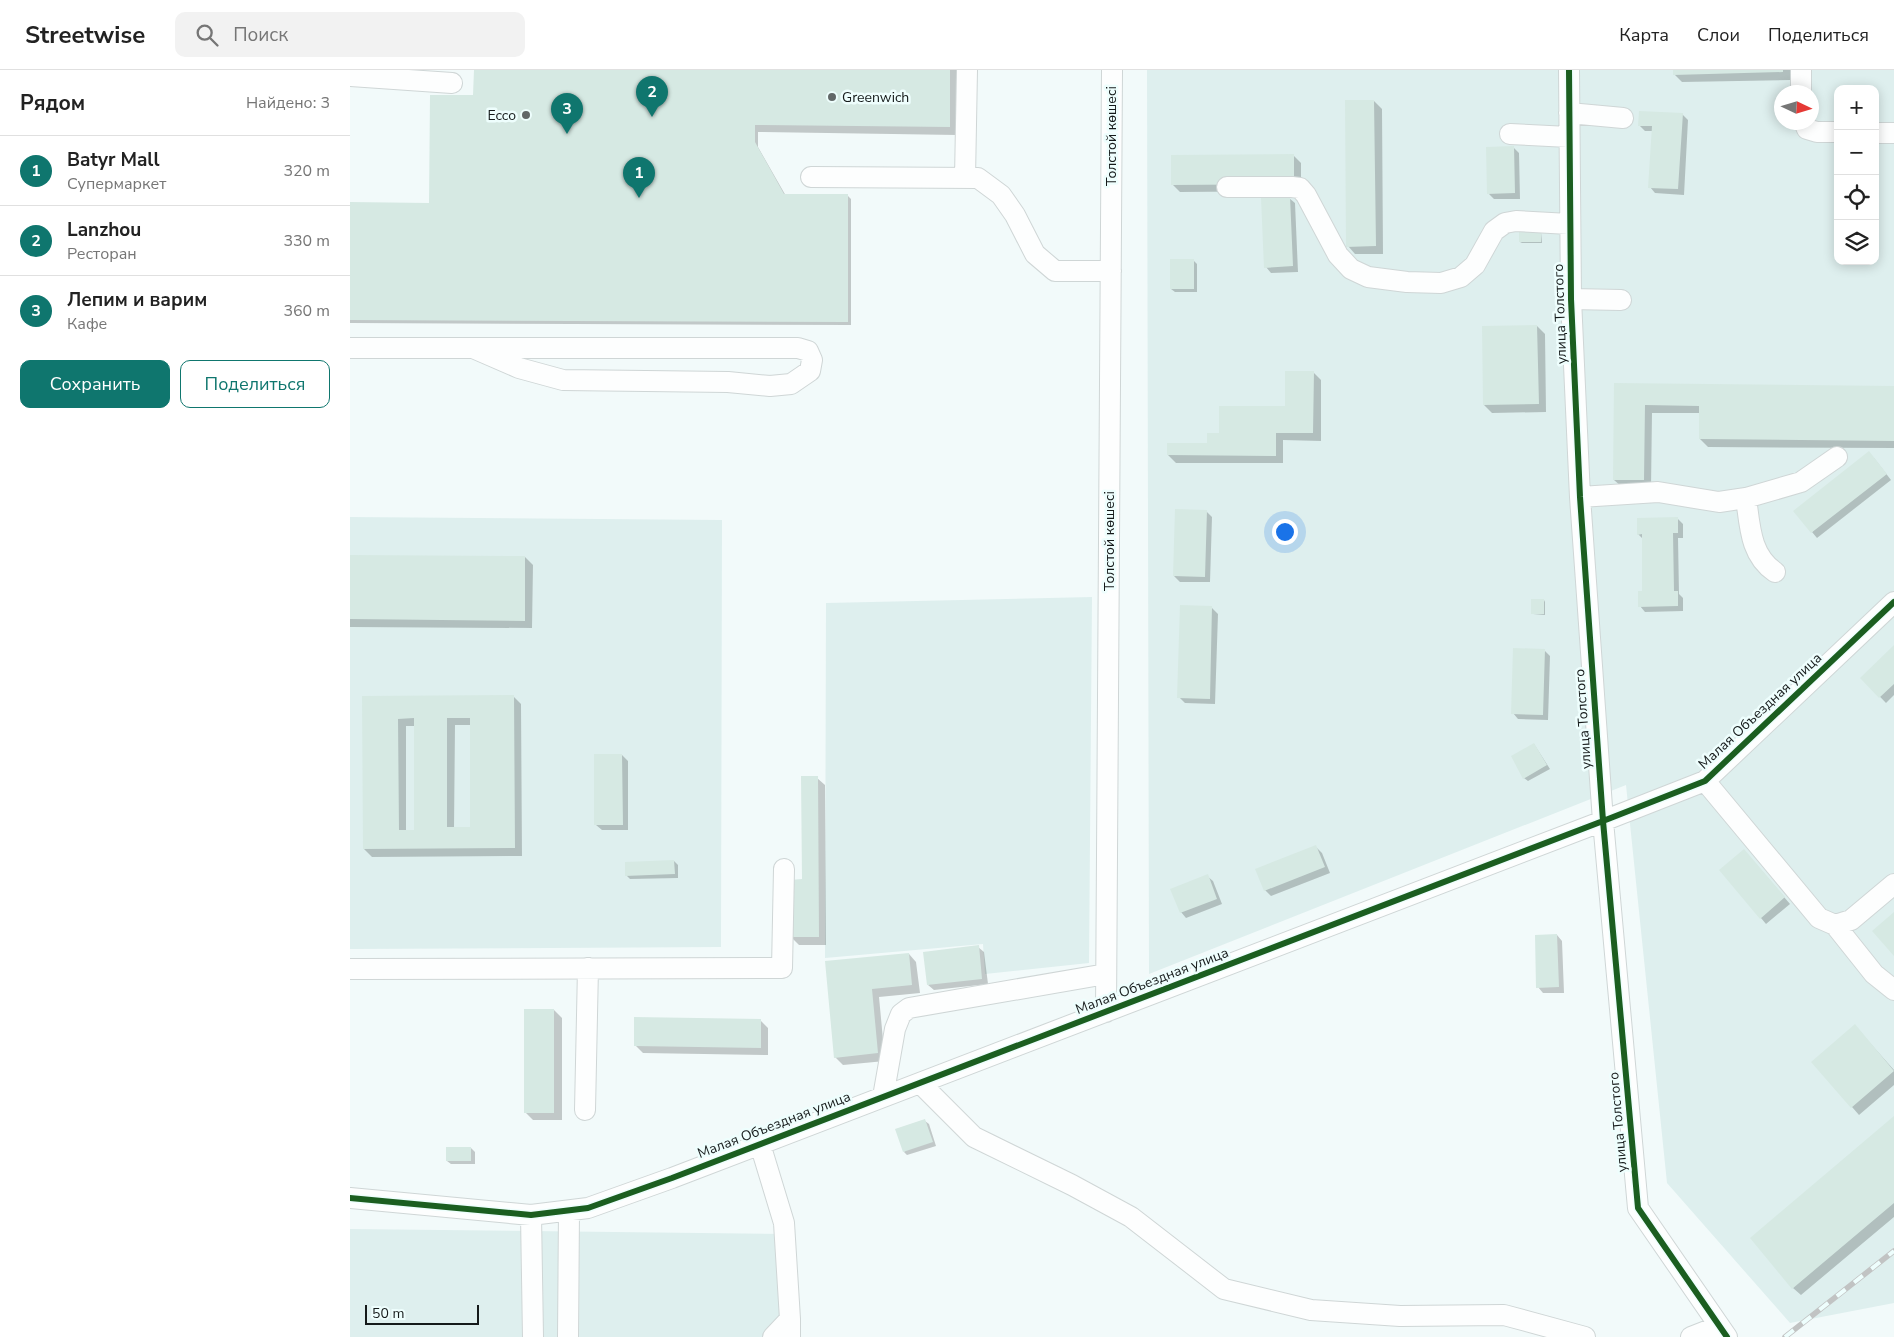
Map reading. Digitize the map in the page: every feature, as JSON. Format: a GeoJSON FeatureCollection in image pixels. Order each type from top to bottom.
{"type":"FeatureCollection","features":[{"type":"Feature","properties":{"kind":"street"},"geometry":{"type":"LineString","coordinates":[[966,178],[967,70]]}},
{"type":"Feature","properties":{"kind":"street","name":"Толстой көшесі"},"geometry":{"type":"LineString","coordinates":[[1106,1012],[1112,70]]}},
{"type":"Feature","properties":{"kind":"street","name":"улица Толстого"},"geometry":{"type":"LineString","coordinates":[[1569,70],[1569,224],[1580,497],[1603,821],[1638,1208],[1723,1332]]}},
{"type":"Feature","properties":{"kind":"street"},"geometry":{"type":"LineString","coordinates":[[1801,70],[1801,85]]}},
{"type":"Feature","properties":{"kind":"street"},"geometry":{"type":"LineString","coordinates":[[356,75],[452,83]]}},
{"type":"Feature","properties":{"kind":"street"},"geometry":{"type":"LineString","coordinates":[[1569,113],[1623,118]]}},
{"type":"Feature","properties":{"kind":"street"},"geometry":{"type":"LineString","coordinates":[[1810,130],[1834,132]]}},
{"type":"Feature","properties":{"kind":"street"},"geometry":{"type":"LineString","coordinates":[[1879,133],[1894,133]]}},
{"type":"Feature","properties":{"kind":"street"},"geometry":{"type":"LineString","coordinates":[[1510,134],[1569,137]]}},
{"type":"Feature","properties":{"kind":"street"},"geometry":{"type":"LineString","coordinates":[[811,177],[978,178],[1001,195],[1015,215],[1035,254],[1055,271],[1111,271]]}},
{"type":"Feature","properties":{"kind":"street"},"geometry":{"type":"LineString","coordinates":[[1227,187],[1300,188],[1306,195],[1338,255],[1351,269],[1368,277],[1407,282],[1442,283],[1461,278],[1474,265],[1494,231],[1504,223],[1516,221],[1569,224]]}},
{"type":"Feature","properties":{"kind":"street"},"geometry":{"type":"LineString","coordinates":[[1571,299],[1621,300]]}},
{"type":"Feature","properties":{"kind":"street"},"geometry":{"type":"LineString","coordinates":[[350,348],[473,348],[798,348],[808,351],[812,360],[810,371],[804,376],[791,384],[770,386],[728,382],[564,380],[519,368],[473,348]]}},
{"type":"Feature","properties":{"kind":"street"},"geometry":{"type":"LineString","coordinates":[[1580,497],[1658,492],[1719,502],[1746,498],[1801,482],[1837,457]]}},
{"type":"Feature","properties":{"kind":"street"},"geometry":{"type":"LineString","coordinates":[[1746,498],[1751,539],[1764,564],[1775,572]]}},
{"type":"Feature","properties":{"kind":"street","name":"Малая Объездная улица"},"geometry":{"type":"LineString","coordinates":[[350,1198],[531,1215],[588,1208],[884,1097],[1603,821],[1705,780],[1894,602]]}},
{"type":"Feature","properties":{"kind":"street"},"geometry":{"type":"LineString","coordinates":[[1705,780],[1819,918],[1835,925],[1874,974],[1894,990]]}},
{"type":"Feature","properties":{"kind":"street"},"geometry":{"type":"LineString","coordinates":[[350,969],[782,968],[784,868]]}},
{"type":"Feature","properties":{"kind":"street"},"geometry":{"type":"LineString","coordinates":[[1835,925],[1851,920],[1894,884]]}},
{"type":"Feature","properties":{"kind":"street"},"geometry":{"type":"LineString","coordinates":[[585,1110],[588,968]]}},
{"type":"Feature","properties":{"kind":"street"},"geometry":{"type":"LineString","coordinates":[[884,1097],[895,1029],[901,1014],[909,1008],[1106,974]]}},
{"type":"Feature","properties":{"kind":"street"},"geometry":{"type":"LineString","coordinates":[[920,1083],[974,1136],[1131,1217],[1224,1289],[1310,1310],[1400,1316],[1504,1315],[1585,1337]]}},
{"type":"Feature","properties":{"kind":"street"},"geometry":{"type":"LineString","coordinates":[[760,1144],[784,1223],[790,1328],[773,1337]]}},
{"type":"Feature","properties":{"kind":"street"},"geometry":{"type":"LineString","coordinates":[[568,1337],[569,1211]]}},
{"type":"Feature","properties":{"kind":"street"},"geometry":{"type":"LineString","coordinates":[[531,1215],[533,1337]]}},
{"type":"Feature","properties":{"kind":"street"},"geometry":{"type":"LineString","coordinates":[[1691,1337],[1723,1332]]}},
{"type":"Feature","properties":{"kind":"shaded area"},"geometry":{"type":"Polygon","coordinates":[[[1147,70],[1894,70],[1894,1303],[1790,1323],[1667,1183],[1626,785],[1149,974],[1147,70]]]}},
{"type":"Feature","properties":{"kind":"shaded area"},"geometry":{"type":"Polygon","coordinates":[[[350,517],[722,520],[721,947],[350,949],[350,517]]]}},
{"type":"Feature","properties":{"kind":"shaded area"},"geometry":{"type":"Polygon","coordinates":[[[1092,597],[1089,963],[985,974],[983,944],[825,958],[826,603],[1092,597]]]}},
{"type":"Feature","properties":{"kind":"shaded area"},"geometry":{"type":"Polygon","coordinates":[[[350,1229],[789,1234],[787,1337],[350,1337],[350,1229]]]}},
{"type":"Feature","properties":{"kind":"building"},"geometry":{"type":"Polygon","coordinates":[[[474,70],[950,70],[950,127],[755,125],[755,142],[784,194],[848,194],[848,322],[350,320],[350,202],[429,203],[430,95],[473,95],[474,70]]]}},
{"type":"Feature","properties":{"kind":"building"},"geometry":{"type":"Polygon","coordinates":[[[1673,70],[1783,70],[1783,72],[1673,75],[1673,70]]]}},
{"type":"Feature","properties":{"kind":"building"},"geometry":{"type":"Polygon","coordinates":[[[1345,100],[1374,100],[1376,246],[1346,247],[1345,100]]]}},
{"type":"Feature","properties":{"kind":"building"},"geometry":{"type":"Polygon","coordinates":[[[1639,111],[1683,113],[1678,189],[1648,188],[1652,126],[1638,126],[1639,111]]]}},
{"type":"Feature","properties":{"kind":"building"},"geometry":{"type":"Polygon","coordinates":[[[1514,146],[1515,193],[1487,194],[1486,147],[1514,146]]]}},
{"type":"Feature","properties":{"kind":"building"},"geometry":{"type":"Polygon","coordinates":[[[1294,154],[1294,184],[1171,185],[1171,155],[1294,154]]]}},
{"type":"Feature","properties":{"kind":"building"},"geometry":{"type":"Polygon","coordinates":[[[1290,196],[1293,266],[1264,268],[1261,198],[1290,196]]]}},
{"type":"Feature","properties":{"kind":"building"},"geometry":{"type":"Polygon","coordinates":[[[1541,230],[1541,242],[1519,242],[1519,231],[1541,230]]]}},
{"type":"Feature","properties":{"kind":"building"},"geometry":{"type":"Polygon","coordinates":[[[1170,259],[1194,259],[1194,289],[1170,289],[1170,259]]]}},
{"type":"Feature","properties":{"kind":"building"},"geometry":{"type":"Polygon","coordinates":[[[1537,325],[1539,404],[1483,405],[1482,326],[1537,325]]]}},
{"type":"Feature","properties":{"kind":"building"},"geometry":{"type":"Polygon","coordinates":[[[1285,371],[1314,371],[1313,433],[1276,433],[1276,456],[1167,455],[1167,443],[1207,443],[1207,433],[1219,433],[1219,406],[1285,406],[1285,371]]]}},
{"type":"Feature","properties":{"kind":"building"},"geometry":{"type":"Polygon","coordinates":[[[1614,383],[1894,386],[1894,441],[1699,439],[1699,406],[1645,405],[1644,480],[1613,480],[1614,383]]]}},
{"type":"Feature","properties":{"kind":"building"},"geometry":{"type":"Polygon","coordinates":[[[1869,451],[1887,474],[1811,533],[1793,511],[1869,451]]]}},
{"type":"Feature","properties":{"kind":"building"},"geometry":{"type":"Polygon","coordinates":[[[1175,509],[1207,510],[1205,577],[1173,576],[1175,509]]]}},
{"type":"Feature","properties":{"kind":"building"},"geometry":{"type":"Polygon","coordinates":[[[1678,517],[1678,533],[1673,533],[1674,591],[1678,591],[1678,606],[1638,607],[1638,591],[1642,591],[1642,534],[1637,535],[1637,518],[1678,517]]]}},
{"type":"Feature","properties":{"kind":"building"},"geometry":{"type":"Polygon","coordinates":[[[350,555],[525,556],[525,621],[350,619],[350,555]]]}},
{"type":"Feature","properties":{"kind":"building"},"geometry":{"type":"Polygon","coordinates":[[[1531,599],[1544,599],[1544,614],[1531,614],[1531,599]]]}},
{"type":"Feature","properties":{"kind":"building"},"geometry":{"type":"Polygon","coordinates":[[[1180,605],[1212,606],[1210,699],[1177,698],[1180,605]]]}},
{"type":"Feature","properties":{"kind":"building"},"geometry":{"type":"Polygon","coordinates":[[[1894,645],[1894,684],[1879,698],[1860,678],[1894,645]]]}},
{"type":"Feature","properties":{"kind":"building"},"geometry":{"type":"Polygon","coordinates":[[[1513,648],[1545,649],[1543,715],[1511,714],[1513,648]]]}},
{"type":"Feature","properties":{"kind":"building"},"geometry":{"type":"Polygon","coordinates":[[[514,695],[515,848],[363,849],[362,696],[514,695]],[[414,718],[398,719],[399,830],[414,830],[414,718]],[[447,718],[447,827],[470,827],[470,718],[447,718]]]}},
{"type":"Feature","properties":{"kind":"building"},"geometry":{"type":"Polygon","coordinates":[[[1534,743],[1547,765],[1523,779],[1511,756],[1534,743]]]}},
{"type":"Feature","properties":{"kind":"building"},"geometry":{"type":"Polygon","coordinates":[[[594,754],[622,754],[623,825],[594,825],[594,754]]]}},
{"type":"Feature","properties":{"kind":"building"},"geometry":{"type":"Polygon","coordinates":[[[801,776],[818,776],[819,937],[790,937],[790,880],[802,879],[801,776]]]}},
{"type":"Feature","properties":{"kind":"building"},"geometry":{"type":"Polygon","coordinates":[[[1316,845],[1325,867],[1264,891],[1255,869],[1316,845]]]}},
{"type":"Feature","properties":{"kind":"building"},"geometry":{"type":"Polygon","coordinates":[[[1744,849],[1785,897],[1760,919],[1719,870],[1744,849]]]}},
{"type":"Feature","properties":{"kind":"building"},"geometry":{"type":"Polygon","coordinates":[[[674,860],[675,874],[625,876],[625,862],[674,860]]]}},
{"type":"Feature","properties":{"kind":"building"},"geometry":{"type":"Polygon","coordinates":[[[1208,874],[1217,899],[1180,913],[1170,889],[1208,874]]]}},
{"type":"Feature","properties":{"kind":"building"},"geometry":{"type":"Polygon","coordinates":[[[1894,912],[1894,956],[1872,931],[1894,912]]]}},
{"type":"Feature","properties":{"kind":"building"},"geometry":{"type":"Polygon","coordinates":[[[1557,934],[1559,987],[1536,988],[1535,935],[1557,934]]]}},
{"type":"Feature","properties":{"kind":"building"},"geometry":{"type":"Polygon","coordinates":[[[979,945],[982,979],[927,985],[923,952],[979,945]]]}},
{"type":"Feature","properties":{"kind":"building"},"geometry":{"type":"Polygon","coordinates":[[[909,953],[912,985],[872,989],[878,1053],[834,1058],[825,961],[909,953]]]}},
{"type":"Feature","properties":{"kind":"building"},"geometry":{"type":"Polygon","coordinates":[[[524,1009],[554,1009],[554,1113],[524,1113],[524,1009]]]}},
{"type":"Feature","properties":{"kind":"building"},"geometry":{"type":"Polygon","coordinates":[[[634,1017],[761,1019],[761,1048],[634,1046],[634,1017]]]}},
{"type":"Feature","properties":{"kind":"building"},"geometry":{"type":"Polygon","coordinates":[[[1855,1024],[1894,1071],[1851,1108],[1811,1062],[1855,1024]]]}},
{"type":"Feature","properties":{"kind":"building"},"geometry":{"type":"Polygon","coordinates":[[[1894,1116],[1894,1203],[1792,1289],[1750,1238],[1894,1116]]]}},
{"type":"Feature","properties":{"kind":"building"},"geometry":{"type":"Polygon","coordinates":[[[925,1119],[933,1142],[903,1152],[895,1129],[925,1119]]]}},
{"type":"Feature","properties":{"kind":"building"},"geometry":{"type":"Polygon","coordinates":[[[446,1147],[471,1147],[471,1161],[446,1161],[446,1147]]]}},
{"type":"Feature","properties":{"kind":"railway"},"geometry":{"type":"LineString","coordinates":[[1785,1337],[1894,1251]]}},
{"type":"Feature","properties":{"kind":"cycle path"},"geometry":{"type":"LineString","coordinates":[[1569,70],[1571,299],[1580,497],[1603,821],[1638,1208],[1727,1337]]}},
{"type":"Feature","properties":{"kind":"cycle path"},"geometry":{"type":"LineString","coordinates":[[350,1198],[531,1215],[588,1208],[672,1178],[1603,821],[1705,781],[1894,602]]}},
{"type":"Feature","properties":{"kind":"place","name":"Greenwich"},"geometry":{"type":"Point","coordinates":[832,97]}},
{"type":"Feature","properties":{"kind":"place","name":"Ecco"},"geometry":{"type":"Point","coordinates":[526,115]}},
{"type":"Feature","properties":{"kind":"place","name":"Lanzhou"},"geometry":{"type":"Point","coordinates":[652,117]}},
{"type":"Feature","properties":{"kind":"place","name":"Лепим и варим"},"geometry":{"type":"Point","coordinates":[567,134]}},
{"type":"Feature","properties":{"kind":"place","name":"Batyr Mall"},"geometry":{"type":"Point","coordinates":[639,198]}}]}
